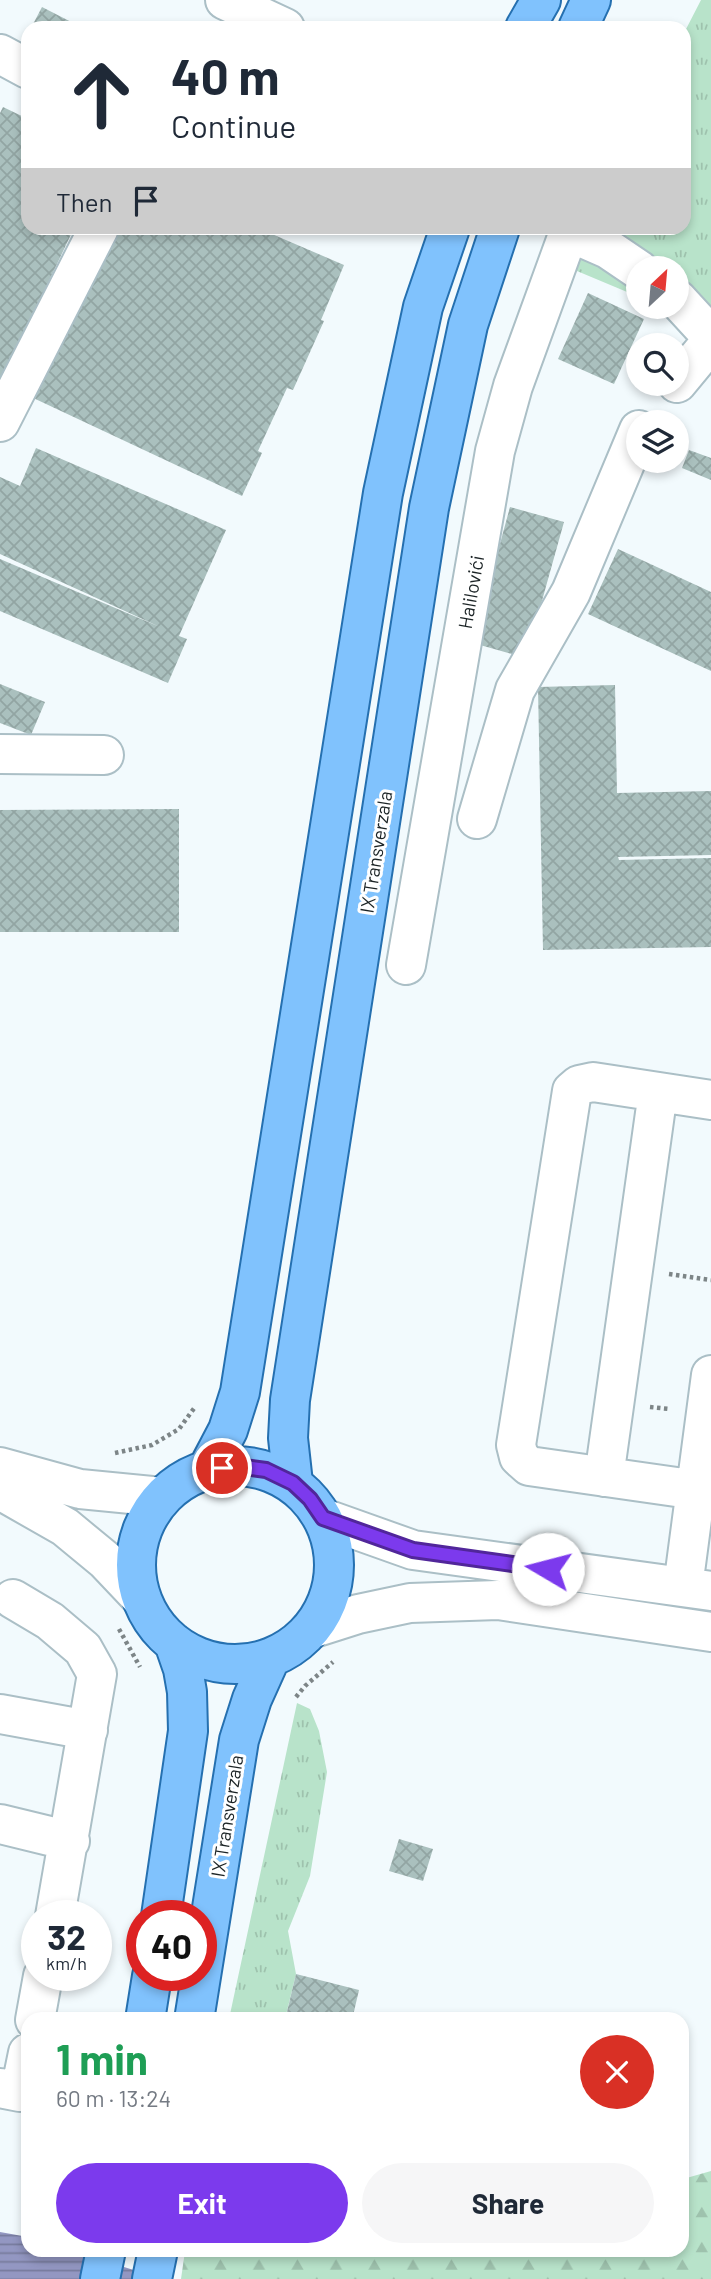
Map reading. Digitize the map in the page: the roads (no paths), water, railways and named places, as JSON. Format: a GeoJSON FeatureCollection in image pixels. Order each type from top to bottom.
{"type":"FeatureCollection","features":[{"type":"Feature","properties":{"kind":"main road"},"geometry":{"type":"LineString","coordinates":[[529,21],[541,0]]}},
{"type":"Feature","properties":{"kind":"main road"},"geometry":{"type":"LineString","coordinates":[[581,21],[591,0]]}},
{"type":"Feature","properties":{"kind":"main road"},"geometry":{"type":"LineString","coordinates":[[207,1470],[228,1430],[240,1392],[381,507],[423,307],[448,235]]}},
{"type":"Feature","properties":{"kind":"main road","name":"IX Transverzala"},"geometry":{"type":"LineString","coordinates":[[293,1483],[288,1438],[290,1400],[429,508],[468,324],[498,235]]}},
{"type":"Feature","properties":{"kind":"main road"},"geometry":{"type":"LineString","coordinates":[[237,1466],[266,1470],[293,1483],[310,1499],[323,1518],[335,1555],[335,1574],[328,1602],[314,1628],[286,1651],[270,1659],[245,1665],[220,1664],[195,1657],[174,1643],[149,1615],[141,1598],[136,1571],[138,1545],[147,1519],[162,1497],[191,1476],[207,1470],[237,1466]]}},
{"type":"Feature","properties":{"kind":"main road"},"geometry":{"type":"LineString","coordinates":[[162,1900],[188,1731],[187,1692],[174,1643]]}},
{"type":"Feature","properties":{"kind":"main road","name":"IX Transverzala"},"geometry":{"type":"LineString","coordinates":[[195,2012],[239,1740],[252,1699],[270,1659]]}},
{"type":"Feature","properties":{"kind":"main road"},"geometry":{"type":"LineString","coordinates":[[146,2012],[150,1991]]}},
{"type":"Feature","properties":{"kind":"main road"},"geometry":{"type":"LineString","coordinates":[[100,2279],[105,2257]]}},
{"type":"Feature","properties":{"kind":"main road"},"geometry":{"type":"LineString","coordinates":[[152,2279],[157,2257]]}},
{"type":"Feature","properties":{"kind":"street"},"geometry":{"type":"LineString","coordinates":[[225,0],[270,21]]}},
{"type":"Feature","properties":{"kind":"street"},"geometry":{"type":"LineString","coordinates":[[0,54],[21,65]]}},
{"type":"Feature","properties":{"kind":"street"},"geometry":{"type":"LineString","coordinates":[[0,422],[95,235]]}},
{"type":"Feature","properties":{"kind":"street","name":"Halilovići"},"geometry":{"type":"LineString","coordinates":[[406,965],[495,452],[513,386],[566,235]]}},
{"type":"Feature","properties":{"kind":"street"},"geometry":{"type":"LineString","coordinates":[[579,235],[626,261]]}},
{"type":"Feature","properties":{"kind":"street"},"geometry":{"type":"LineString","coordinates":[[690,313],[711,336]]}},
{"type":"Feature","properties":{"kind":"street"},"geometry":{"type":"LineString","coordinates":[[689,369],[711,342]]}},
{"type":"Feature","properties":{"kind":"street"},"geometry":{"type":"LineString","coordinates":[[655,410],[666,396]]}},
{"type":"Feature","properties":{"kind":"street"},"geometry":{"type":"LineString","coordinates":[[477,819],[515,691],[571,592],[626,461]]}},
{"type":"Feature","properties":{"kind":"street"},"geometry":{"type":"LineString","coordinates":[[0,754],[104,755]]}},
{"type":"Feature","properties":{"kind":"street"},"geometry":{"type":"LineString","coordinates":[[703,1491],[529,1466],[519,1457],[516,1445],[572,1091],[579,1085],[593,1082],[711,1100]]}},
{"type":"Feature","properties":{"kind":"street"},"geometry":{"type":"LineString","coordinates":[[604,1477],[658,1092]]}},
{"type":"Feature","properties":{"kind":"street"},"geometry":{"type":"LineString","coordinates":[[323,1518],[413,1550],[697,1589],[706,1414],[711,1375]]}},
{"type":"Feature","properties":{"kind":"street"},"geometry":{"type":"LineString","coordinates":[[0,1467],[80,1489],[162,1497]]}},
{"type":"Feature","properties":{"kind":"street"},"geometry":{"type":"LineString","coordinates":[[0,1490],[65,1527],[105,1560],[141,1598]]}},
{"type":"Feature","properties":{"kind":"street"},"geometry":{"type":"LineString","coordinates":[[13,1599],[50,1621],[83,1649],[97,1674],[58,1900]]}},
{"type":"Feature","properties":{"kind":"street"},"geometry":{"type":"LineString","coordinates":[[314,1628],[358,1614],[410,1603],[498,1601],[711,1632]]}},
{"type":"Feature","properties":{"kind":"street"},"geometry":{"type":"LineString","coordinates":[[0,1714],[88,1730]]}},
{"type":"Feature","properties":{"kind":"street"},"geometry":{"type":"LineString","coordinates":[[0,1824],[70,1841]]}},
{"type":"Feature","properties":{"kind":"street"},"geometry":{"type":"LineString","coordinates":[[36,2012],[40,1991]]}},
{"type":"Feature","properties":{"kind":"water"},"geometry":{"type":"Polygon","coordinates":[[[0,2232],[21,2236],[21,2257],[92,2257],[163,2279],[0,2279],[0,2232]]]}}]}
